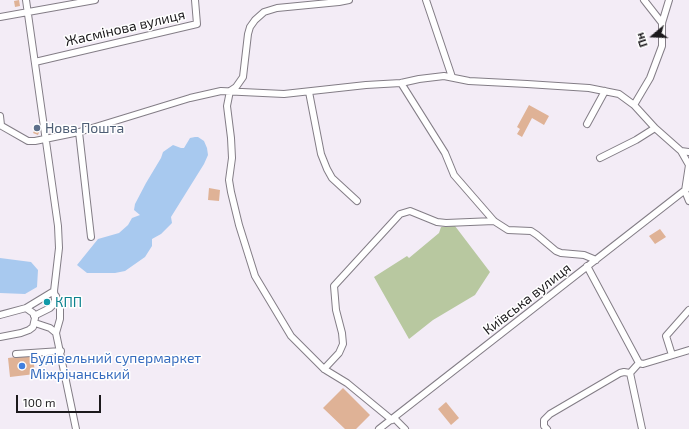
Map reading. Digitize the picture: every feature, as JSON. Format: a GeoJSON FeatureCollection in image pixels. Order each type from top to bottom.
{"type":"FeatureCollection","features":[{"type":"Feature","properties":{"kind":"street"},"geometry":{"type":"LineString","coordinates":[[26,0],[58,226],[59,248],[54,304],[50,308],[34,316]]}},
{"type":"Feature","properties":{"kind":"street"},"geometry":{"type":"LineString","coordinates":[[0,17],[95,0]]}},
{"type":"Feature","properties":{"kind":"street","name":"Жасмінова вулиця"},"geometry":{"type":"LineString","coordinates":[[35,62],[196,24],[195,0]]}},
{"type":"Feature","properties":{"kind":"street"},"geometry":{"type":"LineString","coordinates":[[349,0],[277,8],[264,12],[250,27],[243,77],[241,82],[230,91],[227,106],[232,158],[229,180],[231,192],[255,276],[291,336],[324,369],[347,383],[405,429]]}},
{"type":"Feature","properties":{"kind":"street"},"geometry":{"type":"LineString","coordinates":[[426,0],[452,77]]}},
{"type":"Feature","properties":{"kind":"street"},"geometry":{"type":"LineString","coordinates":[[644,0],[662,23]]}},
{"type":"Feature","properties":{"kind":"street"},"geometry":{"type":"LineString","coordinates":[[634,105],[650,78],[662,46],[662,23],[669,0]]}},
{"type":"Feature","properties":{"kind":"street"},"geometry":{"type":"LineString","coordinates":[[0,116],[1,125],[28,141],[35,142],[79,132],[190,98],[222,91],[284,94],[366,85],[401,83],[434,76],[444,76],[469,81],[527,84],[605,91],[619,94],[634,105],[655,128],[681,151],[689,166]]}},
{"type":"Feature","properties":{"kind":"street"},"geometry":{"type":"LineString","coordinates":[[401,83],[445,153],[454,175],[494,221],[508,230],[531,231],[556,251],[561,253],[584,255],[596,260]]}},
{"type":"Feature","properties":{"kind":"street"},"geometry":{"type":"LineString","coordinates":[[587,124],[605,91]]}},
{"type":"Feature","properties":{"kind":"street"},"geometry":{"type":"LineString","coordinates":[[309,92],[321,154],[327,169],[332,178],[356,201]]}},
{"type":"Feature","properties":{"kind":"street"},"geometry":{"type":"LineString","coordinates":[[600,158],[636,140],[655,128]]}},
{"type":"Feature","properties":{"kind":"street"},"geometry":{"type":"LineString","coordinates":[[79,132],[92,237]]}},
{"type":"Feature","properties":{"kind":"street"},"geometry":{"type":"LineString","coordinates":[[681,151],[689,152]]}},
{"type":"Feature","properties":{"kind":"street"},"geometry":{"type":"LineString","coordinates":[[689,161],[687,189],[689,201]]}},
{"type":"Feature","properties":{"kind":"street","name":"Київська вулиця"},"geometry":{"type":"LineString","coordinates":[[379,429],[687,189]]}},
{"type":"Feature","properties":{"kind":"street"},"geometry":{"type":"LineString","coordinates":[[324,369],[339,353],[342,344],[342,333],[336,310],[334,286],[400,214],[410,210],[437,222],[446,223],[494,221]]}},
{"type":"Feature","properties":{"kind":"street"},"geometry":{"type":"LineString","coordinates":[[587,266],[639,363]]}},
{"type":"Feature","properties":{"kind":"street"},"geometry":{"type":"LineString","coordinates":[[0,315],[26,308],[54,291]]}},
{"type":"Feature","properties":{"kind":"street"},"geometry":{"type":"LineString","coordinates":[[54,291],[60,306],[60,319],[56,333],[61,351],[76,429]]}},
{"type":"Feature","properties":{"kind":"street"},"geometry":{"type":"LineString","coordinates":[[0,337],[21,333],[33,327],[35,323],[33,313],[26,308]]}},
{"type":"Feature","properties":{"kind":"street"},"geometry":{"type":"LineString","coordinates":[[672,355],[666,336],[689,310]]}},
{"type":"Feature","properties":{"kind":"street"},"geometry":{"type":"LineString","coordinates":[[35,323],[50,328],[56,333]]}},
{"type":"Feature","properties":{"kind":"street"},"geometry":{"type":"LineString","coordinates":[[639,363],[643,364],[689,350]]}},
{"type":"Feature","properties":{"kind":"street"},"geometry":{"type":"LineString","coordinates":[[16,354],[61,351]]}},
{"type":"Feature","properties":{"kind":"street"},"geometry":{"type":"LineString","coordinates":[[630,373],[639,363]]}},
{"type":"Feature","properties":{"kind":"street"},"geometry":{"type":"LineString","coordinates":[[547,429],[544,426],[544,420],[550,414],[620,373],[630,373]]}},
{"type":"Feature","properties":{"kind":"street"},"geometry":{"type":"LineString","coordinates":[[630,373],[642,429]]}},
{"type":"Feature","properties":{"kind":"green space"},"geometry":{"type":"Polygon","coordinates":[[[455,226],[490,272],[475,295],[433,320],[409,339],[374,277],[407,256],[409,258],[439,233],[441,227],[455,226]]]}},
{"type":"Feature","properties":{"kind":"water"},"geometry":{"type":"Polygon","coordinates":[[[198,137],[204,141],[208,155],[171,217],[172,223],[161,234],[152,239],[152,246],[145,257],[125,271],[115,273],[87,273],[77,265],[98,239],[119,233],[128,225],[132,218],[140,215],[134,210],[135,204],[163,152],[173,145],[184,148],[190,138],[198,137]]]}},
{"type":"Feature","properties":{"kind":"water"},"geometry":{"type":"Polygon","coordinates":[[[0,258],[31,262],[38,270],[37,287],[25,294],[0,293],[0,258]]]}},
{"type":"Feature","properties":{"kind":"building"},"geometry":{"type":"Polygon","coordinates":[[[19,0],[20,6],[15,7],[14,1],[19,0]]]}},
{"type":"Feature","properties":{"kind":"building"},"geometry":{"type":"Polygon","coordinates":[[[529,105],[549,116],[544,125],[532,118],[522,137],[517,134],[520,129],[517,127],[529,105]]]}},
{"type":"Feature","properties":{"kind":"building"},"geometry":{"type":"Polygon","coordinates":[[[37,125],[41,127],[38,135],[33,133],[37,125]]]}},
{"type":"Feature","properties":{"kind":"building"},"geometry":{"type":"Polygon","coordinates":[[[209,188],[220,190],[219,201],[208,200],[209,188]]]}},
{"type":"Feature","properties":{"kind":"building"},"geometry":{"type":"Polygon","coordinates":[[[660,229],[666,237],[655,244],[649,236],[660,229]]]}},
{"type":"Feature","properties":{"kind":"building","name":"КПП"},"geometry":{"type":"Polygon","coordinates":[[[49,299],[51,304],[46,306],[44,301],[49,299]]]}},
{"type":"Feature","properties":{"kind":"building","name":"Будівельний супермаркет Міжрічанський"},"geometry":{"type":"Polygon","coordinates":[[[33,355],[35,374],[10,377],[8,358],[33,355]]]}},
{"type":"Feature","properties":{"kind":"building"},"geometry":{"type":"Polygon","coordinates":[[[343,388],[370,415],[356,429],[345,429],[323,408],[343,388]]]}},
{"type":"Feature","properties":{"kind":"building"},"geometry":{"type":"Polygon","coordinates":[[[446,402],[459,418],[451,425],[438,409],[446,402]]]}},
{"type":"Feature","properties":{"kind":"place","name":"Нова Пошта"},"geometry":{"type":"Point","coordinates":[37,128]}},
{"type":"Feature","properties":{"kind":"place","name":"КПП"},"geometry":{"type":"Point","coordinates":[47,302]}},
{"type":"Feature","properties":{"kind":"place","name":"Будівельний супермаркет Міжрічанський"},"geometry":{"type":"Point","coordinates":[22,366]}}]}
